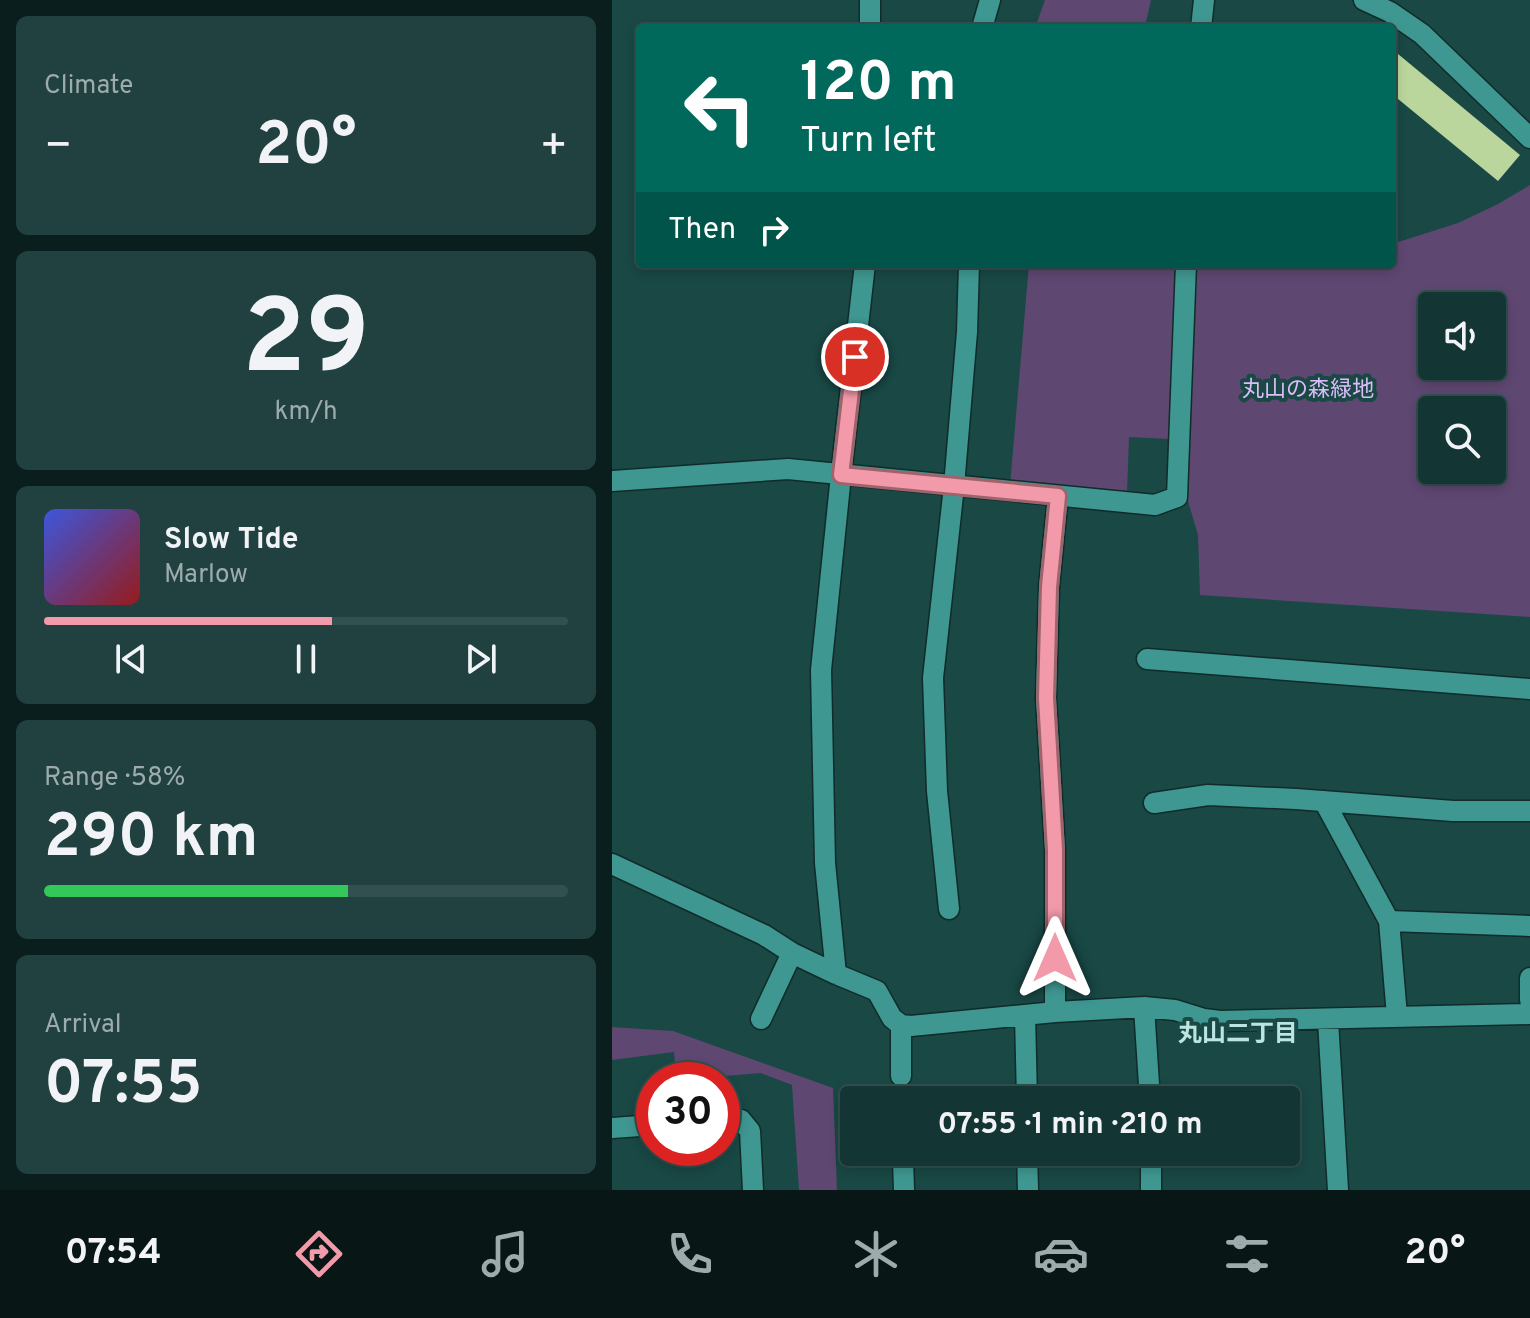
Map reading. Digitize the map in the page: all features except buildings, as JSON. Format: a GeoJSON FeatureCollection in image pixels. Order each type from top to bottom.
{"type":"FeatureCollection","features":[{"type":"Feature","properties":{"kind":"street"},"geometry":{"type":"LineString","coordinates":[[870,0],[870,24]]}},
{"type":"Feature","properties":{"kind":"street"},"geometry":{"type":"LineString","coordinates":[[983,24],[990,0]]}},
{"type":"Feature","properties":{"kind":"street"},"geometry":{"type":"LineString","coordinates":[[1201,24],[1204,0]]}},
{"type":"Feature","properties":{"kind":"street"},"geometry":{"type":"LineString","coordinates":[[1364,0],[1390,12],[1422,34],[1530,138]]}},
{"type":"Feature","properties":{"kind":"street"},"geometry":{"type":"LineString","coordinates":[[836,974],[825,863],[821,670],[865,268]]}},
{"type":"Feature","properties":{"kind":"street"},"geometry":{"type":"LineString","coordinates":[[949,909],[937,791],[933,678],[954,486],[967,332],[969,268]]}},
{"type":"Feature","properties":{"kind":"street"},"geometry":{"type":"LineString","coordinates":[[612,481],[788,469],[1155,505],[1177,497],[1186,268]]}},
{"type":"Feature","properties":{"kind":"street"},"geometry":{"type":"LineString","coordinates":[[1055,1012],[1055,850],[1046,698],[1049,587],[1058,496]]}},
{"type":"Feature","properties":{"kind":"street"},"geometry":{"type":"LineString","coordinates":[[1147,659],[1530,689]]}},
{"type":"Feature","properties":{"kind":"street"},"geometry":{"type":"LineString","coordinates":[[1154,803],[1208,795],[1453,811],[1530,811]]}},
{"type":"Feature","properties":{"kind":"street"},"geometry":{"type":"LineString","coordinates":[[1324,801],[1389,921],[1397,1016]]}},
{"type":"Feature","properties":{"kind":"street"},"geometry":{"type":"LineString","coordinates":[[612,864],[764,935],[792,953],[877,991],[892,1018],[901,1025],[1144,1007],[1175,1010],[1220,1021],[1530,1014]]}},
{"type":"Feature","properties":{"kind":"street"},"geometry":{"type":"LineString","coordinates":[[1389,921],[1530,926]]}},
{"type":"Feature","properties":{"kind":"street"},"geometry":{"type":"LineString","coordinates":[[761,1019],[792,953]]}},
{"type":"Feature","properties":{"kind":"street"},"geometry":{"type":"LineString","coordinates":[[1530,978],[1530,1000]]}},
{"type":"Feature","properties":{"kind":"street"},"geometry":{"type":"LineString","coordinates":[[1144,1007],[1149,1086]]}},
{"type":"Feature","properties":{"kind":"street"},"geometry":{"type":"LineString","coordinates":[[1025,1015],[1027,1086]]}},
{"type":"Feature","properties":{"kind":"street"},"geometry":{"type":"LineString","coordinates":[[1328,1020],[1338,1190]]}},
{"type":"Feature","properties":{"kind":"street"},"geometry":{"type":"LineString","coordinates":[[901,1025],[901,1076]]}},
{"type":"Feature","properties":{"kind":"street"},"geometry":{"type":"LineString","coordinates":[[740,1120],[750,1131],[753,1190]]}},
{"type":"Feature","properties":{"kind":"street"},"geometry":{"type":"LineString","coordinates":[[612,1128],[636,1126]]}},
{"type":"Feature","properties":{"kind":"street"},"geometry":{"type":"LineString","coordinates":[[903,1166],[904,1190]]}},
{"type":"Feature","properties":{"kind":"street"},"geometry":{"type":"LineString","coordinates":[[1027,1166],[1028,1190]]}},
{"type":"Feature","properties":{"kind":"street"},"geometry":{"type":"LineString","coordinates":[[1151,1166],[1151,1190]]}},
{"type":"Feature","properties":{"kind":"green space"},"geometry":{"type":"Polygon","coordinates":[[[1045,0],[1151,0],[1146,22],[1157,24],[1036,24],[1045,0]]]}},
{"type":"Feature","properties":{"kind":"green space","name":"丸山の森緑地"},"geometry":{"type":"Polygon","coordinates":[[[1530,185],[1530,617],[1200,595],[1198,535],[1188,501],[1190,440],[1129,437],[1127,495],[1010,485],[1029,268],[1396,268],[1396,243],[1458,223],[1530,185]]]}},
{"type":"Feature","properties":{"kind":"green space"},"geometry":{"type":"Polygon","coordinates":[[[612,1027],[673,1031],[833,1088],[837,1190],[799,1190],[792,1085],[761,1073],[740,1075],[740,1062],[675,1062],[674,1052],[612,1060],[612,1027]]]}},
{"type":"Feature","properties":{"kind":"district","name":"丸山二丁目"},"geometry":{"type":"Point","coordinates":[1238,1035]}},
{"type":"Feature","properties":{"kind":"route"},"geometry":{"type":"LineString","coordinates":[[855,357],[841,475],[1058,496],[1049,587],[1046,698],[1055,850],[1055,958]]}}]}
